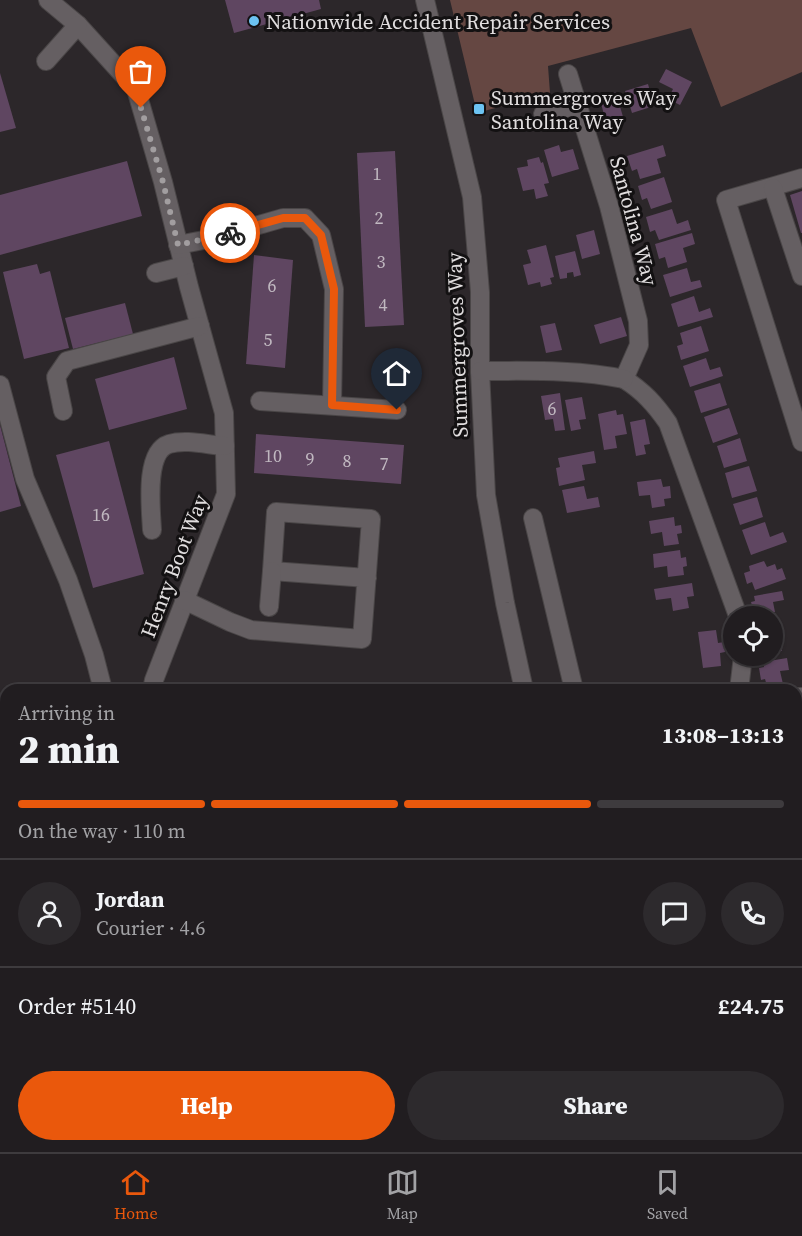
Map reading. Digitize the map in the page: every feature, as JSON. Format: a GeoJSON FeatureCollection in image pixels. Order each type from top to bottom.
{"type":"FeatureCollection","features":[{"type":"Feature","properties":{"kind":"street","name":"Henry Boot Way"},"geometry":{"type":"LineString","coordinates":[[48,0],[78,25],[135,89],[163,182],[224,413],[226,494],[153,684]]}},
{"type":"Feature","properties":{"kind":"street","name":"Summergroves Way"},"geometry":{"type":"LineString","coordinates":[[425,0],[472,197],[480,292],[480,371],[486,495],[523,684]]}},
{"type":"Feature","properties":{"kind":"street"},"geometry":{"type":"LineString","coordinates":[[46,61],[78,25]]}},
{"type":"Feature","properties":{"kind":"street","name":"Santolina Way"},"geometry":{"type":"LineString","coordinates":[[568,74],[609,206],[638,321],[639,345],[624,379]]}},
{"type":"Feature","properties":{"kind":"street"},"geometry":{"type":"LineString","coordinates":[[543,114],[578,105]]}},
{"type":"Feature","properties":{"kind":"street"},"geometry":{"type":"LineString","coordinates":[[802,178],[726,200],[802,441]]}},
{"type":"Feature","properties":{"kind":"street"},"geometry":{"type":"LineString","coordinates":[[773,188],[802,276]]}},
{"type":"Feature","properties":{"kind":"street"},"geometry":{"type":"LineString","coordinates":[[178,245],[214,238],[283,218],[305,218],[321,235],[334,289],[332,405]]}},
{"type":"Feature","properties":{"kind":"street"},"geometry":{"type":"LineString","coordinates":[[156,273],[184,266]]}},
{"type":"Feature","properties":{"kind":"street"},"geometry":{"type":"LineString","coordinates":[[63,411],[56,377],[67,361],[200,326]]}},
{"type":"Feature","properties":{"kind":"street"},"geometry":{"type":"LineString","coordinates":[[480,371],[605,375],[624,379],[641,390],[657,406],[668,423],[734,606]]}},
{"type":"Feature","properties":{"kind":"street"},"geometry":{"type":"LineString","coordinates":[[0,385],[26,479],[68,580],[102,684]]}},
{"type":"Feature","properties":{"kind":"street"},"geometry":{"type":"LineString","coordinates":[[260,401],[397,410]]}},
{"type":"Feature","properties":{"kind":"street"},"geometry":{"type":"LineString","coordinates":[[152,530],[153,460],[158,450],[168,444],[182,442],[225,446]]}},
{"type":"Feature","properties":{"kind":"street"},"geometry":{"type":"LineString","coordinates":[[184,600],[251,630],[362,639],[371,519],[276,512],[269,607]]}},
{"type":"Feature","properties":{"kind":"street"},"geometry":{"type":"LineString","coordinates":[[534,518],[573,684]]}},
{"type":"Feature","properties":{"kind":"street"},"geometry":{"type":"LineString","coordinates":[[272,571],[367,578]]}},
{"type":"Feature","properties":{"kind":"street"},"geometry":{"type":"LineString","coordinates":[[740,684],[742,666]]}},
{"type":"Feature","properties":{"kind":"shaded area"},"geometry":{"type":"Polygon","coordinates":[[[450,0],[802,0],[802,72],[721,107],[691,28],[548,66],[550,93],[477,113],[450,0]]]}},
{"type":"Feature","properties":{"kind":"building","name":"Nationwide Accident Repair Services"},"geometry":{"type":"Polygon","coordinates":[[[225,0],[319,0],[321,9],[234,33],[225,0]]]}},
{"type":"Feature","properties":{"kind":"building"},"geometry":{"type":"Polygon","coordinates":[[[666,69],[692,82],[680,105],[668,99],[673,89],[659,82],[666,69]]]}},
{"type":"Feature","properties":{"kind":"building"},"geometry":{"type":"Polygon","coordinates":[[[0,73],[16,128],[0,132],[0,73]]]}},
{"type":"Feature","properties":{"kind":"building"},"geometry":{"type":"Polygon","coordinates":[[[648,84],[654,106],[632,113],[625,91],[648,84]]]}},
{"type":"Feature","properties":{"kind":"building"},"geometry":{"type":"Polygon","coordinates":[[[616,92],[623,117],[606,122],[599,96],[616,92]]]}},
{"type":"Feature","properties":{"kind":"building"},"geometry":{"type":"Polygon","coordinates":[[[559,145],[561,152],[573,149],[579,169],[552,177],[544,150],[559,145]]]}},
{"type":"Feature","properties":{"kind":"building"},"geometry":{"type":"Polygon","coordinates":[[[663,145],[666,156],[657,159],[661,173],[640,179],[637,169],[632,171],[627,156],[663,145]]]}},
{"type":"Feature","properties":{"kind":"building"},"geometry":{"type":"Polygon","coordinates":[[[395,151],[404,325],[365,327],[357,153],[395,151]]]}},
{"type":"Feature","properties":{"kind":"building"},"geometry":{"type":"Polygon","coordinates":[[[539,157],[541,163],[543,162],[549,183],[544,184],[548,196],[536,199],[534,189],[523,191],[517,168],[528,166],[527,160],[539,157]]]}},
{"type":"Feature","properties":{"kind":"building"},"geometry":{"type":"Polygon","coordinates":[[[127,161],[142,216],[0,255],[0,195],[127,161]]]}},
{"type":"Feature","properties":{"kind":"building"},"geometry":{"type":"Polygon","coordinates":[[[664,177],[672,202],[651,209],[647,198],[642,200],[638,186],[664,177]]]}},
{"type":"Feature","properties":{"kind":"building"},"geometry":{"type":"Polygon","coordinates":[[[802,191],[802,233],[801,233],[790,195],[802,191]]]}},
{"type":"Feature","properties":{"kind":"building"},"geometry":{"type":"Polygon","coordinates":[[[672,209],[677,224],[688,220],[691,230],[659,240],[655,230],[650,232],[646,217],[672,209]]]}},
{"type":"Feature","properties":{"kind":"building"},"geometry":{"type":"Polygon","coordinates":[[[594,230],[600,254],[582,259],[576,235],[594,230]]]}},
{"type":"Feature","properties":{"kind":"building"},"geometry":{"type":"Polygon","coordinates":[[[692,233],[695,244],[683,248],[687,262],[668,268],[665,257],[659,259],[655,244],[692,233]]]}},
{"type":"Feature","properties":{"kind":"building"},"geometry":{"type":"Polygon","coordinates":[[[546,245],[554,277],[550,278],[552,284],[541,287],[540,282],[528,285],[523,265],[531,263],[527,250],[546,245]]]}},
{"type":"Feature","properties":{"kind":"building"},"geometry":{"type":"Polygon","coordinates":[[[575,251],[581,275],[574,277],[573,272],[567,273],[567,278],[560,279],[555,256],[575,251]]]}},
{"type":"Feature","properties":{"kind":"building"},"geometry":{"type":"Polygon","coordinates":[[[254,255],[293,260],[285,368],[246,364],[254,255]]]}},
{"type":"Feature","properties":{"kind":"building"},"geometry":{"type":"Polygon","coordinates":[[[37,264],[40,274],[50,271],[69,348],[24,359],[3,272],[37,264]]]}},
{"type":"Feature","properties":{"kind":"building"},"geometry":{"type":"Polygon","coordinates":[[[687,268],[691,282],[700,280],[702,287],[670,297],[663,275],[687,268]]]}},
{"type":"Feature","properties":{"kind":"building"},"geometry":{"type":"Polygon","coordinates":[[[694,296],[699,312],[710,308],[713,317],[678,327],[671,304],[694,296]]]}},
{"type":"Feature","properties":{"kind":"building"},"geometry":{"type":"Polygon","coordinates":[[[125,303],[133,334],[73,349],[65,318],[125,303]]]}},
{"type":"Feature","properties":{"kind":"building"},"geometry":{"type":"Polygon","coordinates":[[[621,317],[627,336],[600,344],[594,325],[621,317]]]}},
{"type":"Feature","properties":{"kind":"building"},"geometry":{"type":"Polygon","coordinates":[[[555,323],[562,350],[546,353],[540,326],[555,323]]]}},
{"type":"Feature","properties":{"kind":"building"},"geometry":{"type":"Polygon","coordinates":[[[701,326],[709,351],[681,360],[677,346],[683,344],[680,333],[701,326]]]}},
{"type":"Feature","properties":{"kind":"building"},"geometry":{"type":"Polygon","coordinates":[[[174,357],[187,409],[109,430],[95,379],[174,357]]]}},
{"type":"Feature","properties":{"kind":"building"},"geometry":{"type":"Polygon","coordinates":[[[706,358],[710,370],[720,367],[723,376],[690,387],[683,366],[706,358]]]}},
{"type":"Feature","properties":{"kind":"building"},"geometry":{"type":"Polygon","coordinates":[[[720,383],[727,405],[701,413],[694,391],[720,383]]]}},
{"type":"Feature","properties":{"kind":"building"},"geometry":{"type":"Polygon","coordinates":[[[560,393],[565,430],[555,431],[553,419],[545,420],[541,396],[560,393]]]}},
{"type":"Feature","properties":{"kind":"building"},"geometry":{"type":"Polygon","coordinates":[[[582,397],[586,419],[579,420],[581,429],[571,431],[565,400],[582,397]]]}},
{"type":"Feature","properties":{"kind":"building"},"geometry":{"type":"Polygon","coordinates":[[[729,408],[738,434],[713,443],[704,417],[729,408]]]}},
{"type":"Feature","properties":{"kind":"building"},"geometry":{"type":"Polygon","coordinates":[[[616,410],[617,415],[623,414],[627,434],[615,436],[617,448],[604,450],[598,414],[616,410]]]}},
{"type":"Feature","properties":{"kind":"building"},"geometry":{"type":"Polygon","coordinates":[[[645,419],[650,444],[644,445],[646,454],[636,456],[630,422],[645,419]]]}},
{"type":"Feature","properties":{"kind":"building"},"geometry":{"type":"Polygon","coordinates":[[[0,425],[21,506],[0,512],[0,425]]]}},
{"type":"Feature","properties":{"kind":"building"},"geometry":{"type":"Polygon","coordinates":[[[256,434],[404,445],[401,484],[254,473],[256,434]]]}},
{"type":"Feature","properties":{"kind":"building"},"geometry":{"type":"Polygon","coordinates":[[[740,438],[747,461],[724,468],[717,446],[740,438]]]}},
{"type":"Feature","properties":{"kind":"building"},"geometry":{"type":"Polygon","coordinates":[[[109,441],[144,574],[93,588],[56,455],[109,441]]]}},
{"type":"Feature","properties":{"kind":"building"},"geometry":{"type":"Polygon","coordinates":[[[594,451],[596,463],[582,465],[585,480],[559,486],[556,468],[560,467],[558,458],[594,451]]]}},
{"type":"Feature","properties":{"kind":"building"},"geometry":{"type":"Polygon","coordinates":[[[749,466],[757,491],[732,498],[725,473],[749,466]]]}},
{"type":"Feature","properties":{"kind":"building"},"geometry":{"type":"Polygon","coordinates":[[[661,479],[663,487],[670,486],[671,498],[664,499],[665,506],[652,508],[650,495],[639,496],[637,482],[661,479]]]}},
{"type":"Feature","properties":{"kind":"building"},"geometry":{"type":"Polygon","coordinates":[[[584,486],[587,499],[598,497],[600,507],[567,513],[562,490],[584,486]]]}},
{"type":"Feature","properties":{"kind":"building"},"geometry":{"type":"Polygon","coordinates":[[[757,497],[763,517],[740,525],[733,504],[757,497]]]}},
{"type":"Feature","properties":{"kind":"building"},"geometry":{"type":"Polygon","coordinates":[[[674,517],[675,526],[681,525],[682,533],[677,534],[679,544],[664,546],[662,532],[651,534],[649,521],[674,517]]]}},
{"type":"Feature","properties":{"kind":"building"},"geometry":{"type":"Polygon","coordinates":[[[765,522],[770,537],[783,532],[787,542],[751,555],[742,530],[765,522]]]}},
{"type":"Feature","properties":{"kind":"building"},"geometry":{"type":"Polygon","coordinates":[[[680,550],[681,558],[686,557],[687,566],[683,567],[684,575],[668,577],[667,566],[654,568],[653,554],[680,550]]]}},
{"type":"Feature","properties":{"kind":"building"},"geometry":{"type":"Polygon","coordinates":[[[764,561],[767,567],[775,564],[777,570],[782,568],[786,579],[755,590],[752,582],[747,584],[744,573],[750,571],[749,566],[764,561]]]}},
{"type":"Feature","properties":{"kind":"building"},"geometry":{"type":"Polygon","coordinates":[[[692,583],[694,596],[687,597],[689,608],[673,611],[671,598],[656,600],[654,589],[692,583]]]}},
{"type":"Feature","properties":{"kind":"building"},"geometry":{"type":"Polygon","coordinates":[[[782,591],[784,600],[773,602],[774,606],[752,606],[751,602],[755,601],[754,596],[782,591]]]}},
{"type":"Feature","properties":{"kind":"building"},"geometry":{"type":"Polygon","coordinates":[[[716,630],[718,643],[723,642],[723,652],[720,653],[721,666],[703,668],[698,632],[716,630]]]}},
{"type":"Feature","properties":{"kind":"building"},"geometry":{"type":"Polygon","coordinates":[[[787,658],[789,670],[780,671],[783,684],[766,684],[765,679],[761,680],[759,668],[783,666],[783,659],[787,658]]]}},
{"type":"Feature","properties":{"kind":"way so far"},"geometry":{"type":"LineString","coordinates":[[141,108],[163,182],[178,245],[230,233]]}},
{"type":"Feature","properties":{"kind":"place","name":"Nationwide Accident Repair Services"},"geometry":{"type":"Point","coordinates":[254,21]}},
{"type":"Feature","properties":{"kind":"place","name":"Summergroves Way Santolina Way"},"geometry":{"type":"Point","coordinates":[479,109]}},
{"type":"Feature","properties":{"kind":"route"},"geometry":{"type":"LineString","coordinates":[[230,233],[283,218],[305,218],[321,235],[334,289],[332,405],[397,410]]}}]}
